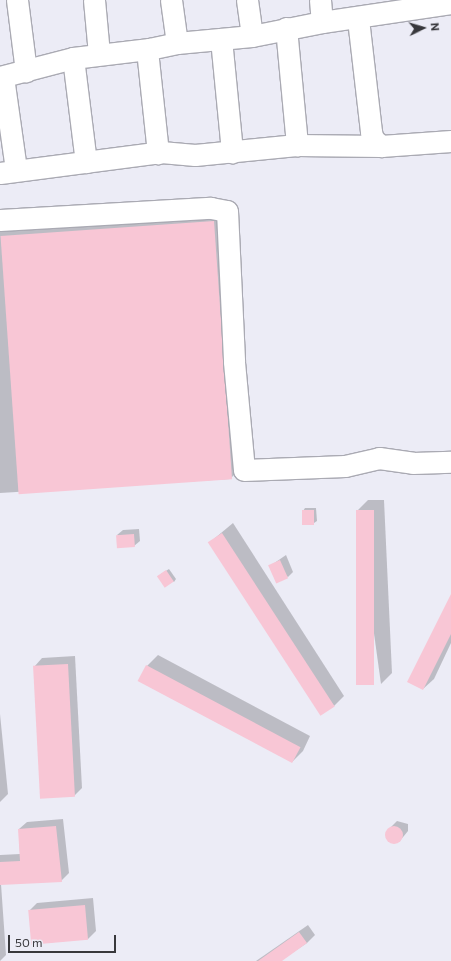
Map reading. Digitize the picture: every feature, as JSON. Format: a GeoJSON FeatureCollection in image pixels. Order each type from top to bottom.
{"type":"FeatureCollection","features":[{"type":"Feature","properties":{"kind":"street"},"geometry":{"type":"LineString","coordinates":[[17,0],[26,71]]}},
{"type":"Feature","properties":{"kind":"street"},"geometry":{"type":"LineString","coordinates":[[94,0],[99,54]]}},
{"type":"Feature","properties":{"kind":"street"},"geometry":{"type":"LineString","coordinates":[[171,0],[177,43]]}},
{"type":"Feature","properties":{"kind":"street"},"geometry":{"type":"LineString","coordinates":[[247,0],[252,36]]}},
{"type":"Feature","properties":{"kind":"street"},"geometry":{"type":"LineString","coordinates":[[320,0],[322,22]]}},
{"type":"Feature","properties":{"kind":"street"},"geometry":{"type":"LineString","coordinates":[[451,3],[400,5],[358,19],[322,22],[252,36],[177,43],[147,50],[73,58],[2,77],[8,171],[158,153],[195,155],[297,145],[382,146],[451,141]]}},
{"type":"Feature","properties":{"kind":"street"},"geometry":{"type":"LineString","coordinates":[[358,19],[371,132],[373,139],[382,146]]}},
{"type":"Feature","properties":{"kind":"street"},"geometry":{"type":"LineString","coordinates":[[286,28],[297,145]]}},
{"type":"Feature","properties":{"kind":"street"},"geometry":{"type":"LineString","coordinates":[[221,39],[232,152]]}},
{"type":"Feature","properties":{"kind":"street"},"geometry":{"type":"LineString","coordinates":[[147,50],[158,153]]}},
{"type":"Feature","properties":{"kind":"street"},"geometry":{"type":"LineString","coordinates":[[73,58],[86,162]]}},
{"type":"Feature","properties":{"kind":"street"},"geometry":{"type":"LineString","coordinates":[[0,220],[211,208],[226,211],[234,362],[244,470],[346,466],[379,458],[413,463],[451,462]]}},
{"type":"Feature","properties":{"kind":"building"},"geometry":{"type":"Polygon","coordinates":[[[214,221],[232,479],[19,494],[1,236],[214,221]]]}},
{"type":"Feature","properties":{"kind":"building"},"geometry":{"type":"Polygon","coordinates":[[[302,510],[314,510],[314,525],[302,525],[302,510]]]}},
{"type":"Feature","properties":{"kind":"building"},"geometry":{"type":"Polygon","coordinates":[[[356,510],[374,510],[374,685],[356,685],[356,510]]]}},
{"type":"Feature","properties":{"kind":"building"},"geometry":{"type":"Polygon","coordinates":[[[222,533],[335,707],[320,716],[208,542],[222,533]]]}},
{"type":"Feature","properties":{"kind":"building"},"geometry":{"type":"Polygon","coordinates":[[[134,534],[135,547],[117,548],[116,535],[134,534]]]}},
{"type":"Feature","properties":{"kind":"building"},"geometry":{"type":"Polygon","coordinates":[[[280,560],[288,578],[276,584],[268,565],[280,560]]]}},
{"type":"Feature","properties":{"kind":"building"},"geometry":{"type":"Polygon","coordinates":[[[166,570],[174,582],[165,588],[157,576],[166,570]]]}},
{"type":"Feature","properties":{"kind":"building"},"geometry":{"type":"Polygon","coordinates":[[[451,594],[451,634],[423,690],[407,682],[451,594]]]}},
{"type":"Feature","properties":{"kind":"building"},"geometry":{"type":"Polygon","coordinates":[[[68,664],[75,797],[40,799],[33,666],[68,664]]]}},
{"type":"Feature","properties":{"kind":"building"},"geometry":{"type":"Polygon","coordinates":[[[146,665],[301,747],[292,763],[138,681],[146,665]]]}},
{"type":"Feature","properties":{"kind":"building"},"geometry":{"type":"Polygon","coordinates":[[[56,826],[62,882],[0,885],[0,862],[20,861],[18,829],[56,826]]]}},
{"type":"Feature","properties":{"kind":"building"},"geometry":{"type":"Polygon","coordinates":[[[394,826],[400,829],[403,835],[400,841],[394,844],[388,841],[385,835],[388,829],[394,826]]]}},
{"type":"Feature","properties":{"kind":"building"},"geometry":{"type":"Polygon","coordinates":[[[85,905],[88,940],[31,945],[28,910],[85,905]]]}},
{"type":"Feature","properties":{"kind":"building"},"geometry":{"type":"Polygon","coordinates":[[[299,932],[307,943],[282,961],[258,961],[299,932]]]}}]}
